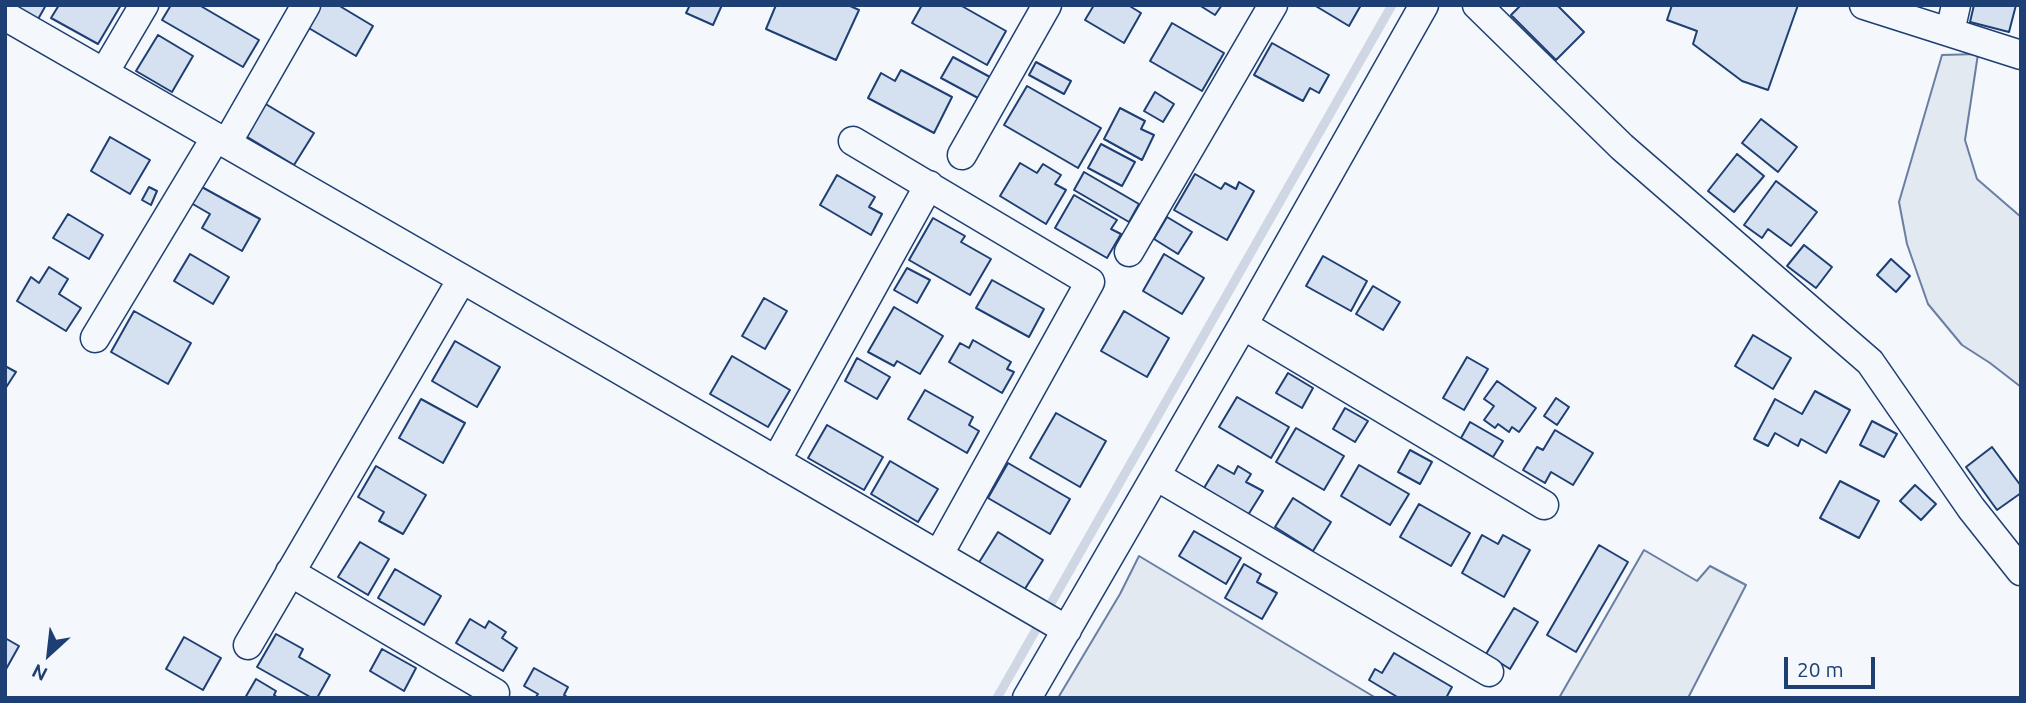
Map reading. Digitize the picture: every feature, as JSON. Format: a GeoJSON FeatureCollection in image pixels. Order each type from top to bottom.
{"type":"FeatureCollection","features":[{"type":"Feature","properties":{"kind":"street"},"geometry":{"type":"LineString","coordinates":[[104,73],[144,5]]}},
{"type":"Feature","properties":{"kind":"street"},"geometry":{"type":"LineString","coordinates":[[95,338],[306,5]]}},
{"type":"Feature","properties":{"kind":"street"},"geometry":{"type":"LineString","coordinates":[[962,155],[1047,5]]}},
{"type":"Feature","properties":{"kind":"street"},"geometry":{"type":"LineString","coordinates":[[1129,252],[1273,5]]}},
{"type":"Feature","properties":{"kind":"street"},"geometry":{"type":"LineString","coordinates":[[1027,698],[1050,620],[1156,476],[1424,5]]}},
{"type":"Feature","properties":{"kind":"street"},"geometry":{"type":"LineString","coordinates":[[1477,5],[1622,147],[1870,362],[1971,508],[2021,571]]}},
{"type":"Feature","properties":{"kind":"street"},"geometry":{"type":"LineString","coordinates":[[1864,5],[1953,19],[2021,55]]}},
{"type":"Feature","properties":{"kind":"street"},"geometry":{"type":"LineString","coordinates":[[5,16],[1050,620]]}},
{"type":"Feature","properties":{"kind":"street"},"geometry":{"type":"LineString","coordinates":[[853,141],[1090,282],[939,554]]}},
{"type":"Feature","properties":{"kind":"street"},"geometry":{"type":"LineString","coordinates":[[776,461],[929,185]]}},
{"type":"Feature","properties":{"kind":"street"},"geometry":{"type":"LineString","coordinates":[[248,645],[462,279]]}},
{"type":"Feature","properties":{"kind":"street"},"geometry":{"type":"LineString","coordinates":[[1243,324],[1544,505]]}},
{"type":"Feature","properties":{"kind":"street"},"geometry":{"type":"LineString","coordinates":[[1156,476],[1489,672]]}},
{"type":"Feature","properties":{"kind":"street"},"geometry":{"type":"LineString","coordinates":[[290,572],[495,692]]}},
{"type":"Feature","properties":{"kind":"shaded area"},"geometry":{"type":"Polygon","coordinates":[[[1978,54],[1965,140],[1977,179],[2021,217],[2021,387],[1962,345],[1928,304],[1907,244],[1899,202],[1942,55],[1978,54]]]}},
{"type":"Feature","properties":{"kind":"shaded area"},"geometry":{"type":"Polygon","coordinates":[[[1644,550],[1697,581],[1710,566],[1746,585],[1688,698],[1559,698],[1644,550]]]}},
{"type":"Feature","properties":{"kind":"shaded area"},"geometry":{"type":"Polygon","coordinates":[[[1139,556],[1376,698],[1058,698],[1120,594],[1139,556]]]}},
{"type":"Feature","properties":{"kind":"building"},"geometry":{"type":"Polygon","coordinates":[[[9,5],[46,5],[37,21],[9,5]]]}},
{"type":"Feature","properties":{"kind":"building"},"geometry":{"type":"Polygon","coordinates":[[[59,5],[121,5],[98,44],[51,18],[59,5]]]}},
{"type":"Feature","properties":{"kind":"building"},"geometry":{"type":"Polygon","coordinates":[[[171,5],[199,5],[259,40],[243,67],[162,20],[171,5]]]}},
{"type":"Feature","properties":{"kind":"building"},"geometry":{"type":"Polygon","coordinates":[[[320,5],[338,5],[373,26],[356,56],[307,27],[320,5]]]}},
{"type":"Feature","properties":{"kind":"building"},"geometry":{"type":"Polygon","coordinates":[[[690,5],[722,5],[713,25],[686,13],[690,5]]]}},
{"type":"Feature","properties":{"kind":"building"},"geometry":{"type":"Polygon","coordinates":[[[776,5],[848,5],[859,10],[836,60],[766,29],[776,5]]]}},
{"type":"Feature","properties":{"kind":"building"},"geometry":{"type":"Polygon","coordinates":[[[922,5],[960,5],[1006,31],[987,65],[912,23],[922,5]]]}},
{"type":"Feature","properties":{"kind":"building"},"geometry":{"type":"Polygon","coordinates":[[[1094,5],[1128,5],[1141,13],[1124,43],[1085,20],[1094,5]]]}},
{"type":"Feature","properties":{"kind":"building"},"geometry":{"type":"Polygon","coordinates":[[[1199,5],[1222,5],[1215,15],[1199,5]]]}},
{"type":"Feature","properties":{"kind":"building"},"geometry":{"type":"Polygon","coordinates":[[[1314,5],[1361,5],[1349,26],[1314,5]]]}},
{"type":"Feature","properties":{"kind":"building"},"geometry":{"type":"Polygon","coordinates":[[[1521,5],[1557,5],[1584,32],[1556,60],[1511,15],[1521,5]]]}},
{"type":"Feature","properties":{"kind":"building"},"geometry":{"type":"Polygon","coordinates":[[[1672,5],[1798,5],[1768,90],[1742,81],[1693,44],[1697,31],[1667,20],[1672,5]]]}},
{"type":"Feature","properties":{"kind":"building"},"geometry":{"type":"Polygon","coordinates":[[[1974,5],[2016,5],[2009,32],[1970,22],[1974,5]]]}},
{"type":"Feature","properties":{"kind":"building"},"geometry":{"type":"Polygon","coordinates":[[[1172,23],[1224,53],[1202,91],[1150,61],[1172,23]]]}},
{"type":"Feature","properties":{"kind":"building"},"geometry":{"type":"Polygon","coordinates":[[[158,35],[193,56],[172,92],[136,71],[158,35]]]}},
{"type":"Feature","properties":{"kind":"building"},"geometry":{"type":"Polygon","coordinates":[[[1272,43],[1329,75],[1319,93],[1310,88],[1303,101],[1254,75],[1272,43]]]}},
{"type":"Feature","properties":{"kind":"building"},"geometry":{"type":"Polygon","coordinates":[[[953,57],[990,77],[978,98],[941,78],[953,57]]]}},
{"type":"Feature","properties":{"kind":"building"},"geometry":{"type":"Polygon","coordinates":[[[1036,62],[1071,81],[1064,94],[1029,75],[1036,62]]]}},
{"type":"Feature","properties":{"kind":"building"},"geometry":{"type":"Polygon","coordinates":[[[901,70],[952,97],[934,133],[868,98],[881,73],[895,81],[901,70]]]}},
{"type":"Feature","properties":{"kind":"building"},"geometry":{"type":"Polygon","coordinates":[[[1027,86],[1101,128],[1078,168],[1004,125],[1027,86]]]}},
{"type":"Feature","properties":{"kind":"building"},"geometry":{"type":"Polygon","coordinates":[[[1155,92],[1174,104],[1163,122],[1144,111],[1155,92]]]}},
{"type":"Feature","properties":{"kind":"building"},"geometry":{"type":"Polygon","coordinates":[[[264,103],[314,133],[294,165],[244,135],[264,103]]]}},
{"type":"Feature","properties":{"kind":"building"},"geometry":{"type":"Polygon","coordinates":[[[1120,108],[1145,121],[1141,129],[1154,135],[1142,160],[1104,139],[1120,108]]]}},
{"type":"Feature","properties":{"kind":"building"},"geometry":{"type":"Polygon","coordinates":[[[1761,119],[1797,147],[1778,172],[1742,143],[1761,119]]]}},
{"type":"Feature","properties":{"kind":"building"},"geometry":{"type":"Polygon","coordinates":[[[110,137],[150,160],[130,194],[91,171],[110,137]]]}},
{"type":"Feature","properties":{"kind":"building"},"geometry":{"type":"Polygon","coordinates":[[[1101,144],[1135,162],[1122,186],[1088,168],[1101,144]]]}},
{"type":"Feature","properties":{"kind":"building"},"geometry":{"type":"Polygon","coordinates":[[[1737,154],[1764,176],[1734,212],[1708,191],[1737,154]]]}},
{"type":"Feature","properties":{"kind":"building"},"geometry":{"type":"Polygon","coordinates":[[[1020,163],[1037,173],[1043,164],[1061,175],[1055,184],[1066,190],[1046,224],[1000,196],[1020,163]]]}},
{"type":"Feature","properties":{"kind":"building"},"geometry":{"type":"Polygon","coordinates":[[[1084,172],[1139,204],[1129,222],[1074,190],[1084,172]]]}},
{"type":"Feature","properties":{"kind":"building"},"geometry":{"type":"Polygon","coordinates":[[[1195,174],[1221,189],[1225,183],[1236,189],[1239,182],[1254,191],[1227,240],[1174,210],[1195,174]]]}},
{"type":"Feature","properties":{"kind":"building"},"geometry":{"type":"Polygon","coordinates":[[[837,175],[875,197],[869,207],[882,214],[871,235],[820,205],[837,175]]]}},
{"type":"Feature","properties":{"kind":"building"},"geometry":{"type":"Polygon","coordinates":[[[1776,181],[1817,212],[1791,246],[1768,229],[1762,238],[1744,225],[1776,181]]]}},
{"type":"Feature","properties":{"kind":"building"},"geometry":{"type":"Polygon","coordinates":[[[200,186],[260,219],[242,251],[202,228],[210,214],[191,203],[200,186]]]}},
{"type":"Feature","properties":{"kind":"building"},"geometry":{"type":"Polygon","coordinates":[[[149,187],[157,191],[151,205],[142,200],[149,187]]]}},
{"type":"Feature","properties":{"kind":"building"},"geometry":{"type":"Polygon","coordinates":[[[1074,195],[1117,220],[1111,229],[1121,234],[1107,258],[1055,228],[1074,195]]]}},
{"type":"Feature","properties":{"kind":"building"},"geometry":{"type":"Polygon","coordinates":[[[68,214],[103,235],[89,259],[53,238],[68,214]]]}},
{"type":"Feature","properties":{"kind":"building"},"geometry":{"type":"Polygon","coordinates":[[[1167,217],[1192,232],[1178,254],[1154,239],[1167,217]]]}},
{"type":"Feature","properties":{"kind":"building"},"geometry":{"type":"Polygon","coordinates":[[[933,218],[965,236],[961,242],[991,259],[970,295],[909,260],[933,218]]]}},
{"type":"Feature","properties":{"kind":"building"},"geometry":{"type":"Polygon","coordinates":[[[1804,245],[1832,267],[1816,288],[1787,266],[1804,245]]]}},
{"type":"Feature","properties":{"kind":"building"},"geometry":{"type":"Polygon","coordinates":[[[190,254],[229,277],[213,304],[174,281],[190,254]]]}},
{"type":"Feature","properties":{"kind":"building"},"geometry":{"type":"Polygon","coordinates":[[[1164,254],[1204,278],[1182,314],[1143,291],[1164,254]]]}},
{"type":"Feature","properties":{"kind":"building"},"geometry":{"type":"Polygon","coordinates":[[[1323,256],[1367,281],[1351,311],[1306,286],[1323,256]]]}},
{"type":"Feature","properties":{"kind":"building"},"geometry":{"type":"Polygon","coordinates":[[[1891,259],[1910,276],[1896,292],[1877,275],[1891,259]]]}},
{"type":"Feature","properties":{"kind":"building"},"geometry":{"type":"Polygon","coordinates":[[[49,267],[68,279],[59,294],[81,308],[66,331],[17,301],[31,277],[39,283],[49,267]]]}},
{"type":"Feature","properties":{"kind":"building"},"geometry":{"type":"Polygon","coordinates":[[[907,268],[930,280],[917,303],[894,290],[907,268]]]}},
{"type":"Feature","properties":{"kind":"building"},"geometry":{"type":"Polygon","coordinates":[[[992,280],[1044,309],[1029,337],[976,308],[992,280]]]}},
{"type":"Feature","properties":{"kind":"building"},"geometry":{"type":"Polygon","coordinates":[[[1373,286],[1400,302],[1383,330],[1356,314],[1373,286]]]}},
{"type":"Feature","properties":{"kind":"building"},"geometry":{"type":"Polygon","coordinates":[[[764,298],[787,311],[765,349],[742,336],[764,298]]]}},
{"type":"Feature","properties":{"kind":"building"},"geometry":{"type":"Polygon","coordinates":[[[894,307],[943,336],[920,374],[897,361],[894,366],[868,352],[894,307]]]}},
{"type":"Feature","properties":{"kind":"building"},"geometry":{"type":"Polygon","coordinates":[[[134,311],[191,343],[168,384],[111,352],[134,311]]]}},
{"type":"Feature","properties":{"kind":"building"},"geometry":{"type":"Polygon","coordinates":[[[1124,311],[1169,338],[1147,377],[1101,351],[1124,311]]]}},
{"type":"Feature","properties":{"kind":"building"},"geometry":{"type":"Polygon","coordinates":[[[1753,335],[1791,358],[1773,389],[1735,366],[1753,335]]]}},
{"type":"Feature","properties":{"kind":"building"},"geometry":{"type":"Polygon","coordinates":[[[973,340],[1011,362],[1007,369],[1014,372],[1002,393],[949,362],[960,343],[969,348],[973,340]]]}},
{"type":"Feature","properties":{"kind":"building"},"geometry":{"type":"Polygon","coordinates":[[[455,341],[500,367],[477,407],[432,381],[455,341]]]}},
{"type":"Feature","properties":{"kind":"building"},"geometry":{"type":"Polygon","coordinates":[[[732,356],[790,390],[768,427],[710,394],[732,356]]]}},
{"type":"Feature","properties":{"kind":"building"},"geometry":{"type":"Polygon","coordinates":[[[1467,357],[1488,369],[1464,410],[1443,398],[1467,357]]]}},
{"type":"Feature","properties":{"kind":"building"},"geometry":{"type":"Polygon","coordinates":[[[857,358],[890,377],[877,399],[845,381],[857,358]]]}},
{"type":"Feature","properties":{"kind":"building"},"geometry":{"type":"Polygon","coordinates":[[[5,366],[16,372],[5,389],[5,366]]]}},
{"type":"Feature","properties":{"kind":"building"},"geometry":{"type":"Polygon","coordinates":[[[1288,373],[1313,388],[1302,408],[1276,393],[1288,373]]]}},
{"type":"Feature","properties":{"kind":"building"},"geometry":{"type":"Polygon","coordinates":[[[1497,381],[1536,408],[1519,432],[1512,427],[1509,432],[1498,424],[1495,428],[1484,420],[1494,406],[1484,399],[1497,381]]]}},
{"type":"Feature","properties":{"kind":"building"},"geometry":{"type":"Polygon","coordinates":[[[925,390],[973,417],[969,425],[979,431],[967,453],[908,419],[925,390]]]}},
{"type":"Feature","properties":{"kind":"building"},"geometry":{"type":"Polygon","coordinates":[[[1815,391],[1850,410],[1826,453],[1801,439],[1798,446],[1775,433],[1768,446],[1754,439],[1775,399],[1802,414],[1815,391]]]}},
{"type":"Feature","properties":{"kind":"building"},"geometry":{"type":"Polygon","coordinates":[[[1237,397],[1289,427],[1271,458],[1219,427],[1237,397]]]}},
{"type":"Feature","properties":{"kind":"building"},"geometry":{"type":"Polygon","coordinates":[[[1556,398],[1569,407],[1557,425],[1544,416],[1556,398]]]}},
{"type":"Feature","properties":{"kind":"building"},"geometry":{"type":"Polygon","coordinates":[[[421,399],[465,423],[443,463],[399,438],[421,399]]]}},
{"type":"Feature","properties":{"kind":"building"},"geometry":{"type":"Polygon","coordinates":[[[1345,408],[1368,421],[1355,442],[1333,429],[1345,408]]]}},
{"type":"Feature","properties":{"kind":"building"},"geometry":{"type":"Polygon","coordinates":[[[1056,413],[1106,441],[1080,487],[1030,458],[1056,413]]]}},
{"type":"Feature","properties":{"kind":"building"},"geometry":{"type":"Polygon","coordinates":[[[1872,421],[1897,434],[1884,457],[1860,445],[1872,421]]]}},
{"type":"Feature","properties":{"kind":"building"},"geometry":{"type":"Polygon","coordinates":[[[1470,422],[1503,441],[1493,457],[1461,438],[1470,422]]]}},
{"type":"Feature","properties":{"kind":"building"},"geometry":{"type":"Polygon","coordinates":[[[827,425],[883,457],[864,490],[808,458],[827,425]]]}},
{"type":"Feature","properties":{"kind":"building"},"geometry":{"type":"Polygon","coordinates":[[[1296,428],[1344,456],[1324,490],[1276,462],[1296,428]]]}},
{"type":"Feature","properties":{"kind":"building"},"geometry":{"type":"Polygon","coordinates":[[[1555,430],[1593,453],[1573,485],[1551,472],[1545,483],[1523,470],[1537,447],[1543,450],[1555,430]]]}},
{"type":"Feature","properties":{"kind":"building"},"geometry":{"type":"Polygon","coordinates":[[[1992,447],[2021,486],[2021,493],[1997,510],[1966,467],[1992,447]]]}},
{"type":"Feature","properties":{"kind":"building"},"geometry":{"type":"Polygon","coordinates":[[[1410,450],[1432,462],[1420,484],[1398,472],[1410,450]]]}},
{"type":"Feature","properties":{"kind":"building"},"geometry":{"type":"Polygon","coordinates":[[[890,461],[938,489],[918,522],[871,494],[890,461]]]}},
{"type":"Feature","properties":{"kind":"building"},"geometry":{"type":"Polygon","coordinates":[[[1008,463],[1070,499],[1050,534],[988,498],[1008,463]]]}},
{"type":"Feature","properties":{"kind":"building"},"geometry":{"type":"Polygon","coordinates":[[[1218,465],[1234,474],[1238,466],[1251,474],[1246,482],[1263,491],[1248,515],[1204,488],[1218,465]]]}},
{"type":"Feature","properties":{"kind":"building"},"geometry":{"type":"Polygon","coordinates":[[[1359,465],[1409,494],[1390,525],[1341,496],[1359,465]]]}},
{"type":"Feature","properties":{"kind":"building"},"geometry":{"type":"Polygon","coordinates":[[[376,466],[426,495],[403,534],[379,521],[384,512],[358,497],[376,466]]]}},
{"type":"Feature","properties":{"kind":"building"},"geometry":{"type":"Polygon","coordinates":[[[1840,481],[1879,501],[1859,538],[1820,518],[1840,481]]]}},
{"type":"Feature","properties":{"kind":"building"},"geometry":{"type":"Polygon","coordinates":[[[1915,485],[1936,504],[1921,520],[1900,501],[1915,485]]]}},
{"type":"Feature","properties":{"kind":"building"},"geometry":{"type":"Polygon","coordinates":[[[1293,498],[1331,522],[1313,551],[1275,527],[1293,498]]]}},
{"type":"Feature","properties":{"kind":"building"},"geometry":{"type":"Polygon","coordinates":[[[1419,504],[1470,533],[1451,566],[1400,537],[1419,504]]]}},
{"type":"Feature","properties":{"kind":"building"},"geometry":{"type":"Polygon","coordinates":[[[1194,531],[1241,558],[1226,584],[1179,556],[1194,531]]]}},
{"type":"Feature","properties":{"kind":"building"},"geometry":{"type":"Polygon","coordinates":[[[998,532],[1043,560],[1023,592],[978,564],[998,532]]]}},
{"type":"Feature","properties":{"kind":"building"},"geometry":{"type":"Polygon","coordinates":[[[1482,535],[1498,544],[1503,535],[1530,550],[1504,597],[1462,573],[1482,535]]]}},
{"type":"Feature","properties":{"kind":"building"},"geometry":{"type":"Polygon","coordinates":[[[360,542],[389,559],[368,595],[338,577],[360,542]]]}},
{"type":"Feature","properties":{"kind":"building"},"geometry":{"type":"Polygon","coordinates":[[[1599,545],[1628,562],[1576,652],[1547,635],[1599,545]]]}},
{"type":"Feature","properties":{"kind":"building"},"geometry":{"type":"Polygon","coordinates":[[[1244,564],[1261,574],[1257,582],[1277,593],[1262,619],[1225,598],[1244,564]]]}},
{"type":"Feature","properties":{"kind":"building"},"geometry":{"type":"Polygon","coordinates":[[[395,569],[441,596],[424,625],[378,598],[395,569]]]}},
{"type":"Feature","properties":{"kind":"building"},"geometry":{"type":"Polygon","coordinates":[[[1514,608],[1538,622],[1510,669],[1486,654],[1514,608]]]}},
{"type":"Feature","properties":{"kind":"building"},"geometry":{"type":"Polygon","coordinates":[[[470,619],[485,628],[489,621],[506,632],[502,638],[517,648],[503,671],[456,643],[470,619]]]}},
{"type":"Feature","properties":{"kind":"building"},"geometry":{"type":"Polygon","coordinates":[[[276,634],[303,649],[299,657],[330,675],[317,698],[312,698],[257,667],[276,634]]]}},
{"type":"Feature","properties":{"kind":"building"},"geometry":{"type":"Polygon","coordinates":[[[184,637],[221,658],[203,690],[166,669],[184,637]]]}},
{"type":"Feature","properties":{"kind":"building"},"geometry":{"type":"Polygon","coordinates":[[[5,638],[19,646],[5,671],[5,638]]]}},
{"type":"Feature","properties":{"kind":"building"},"geometry":{"type":"Polygon","coordinates":[[[382,649],[416,668],[404,691],[370,671],[382,649]]]}},
{"type":"Feature","properties":{"kind":"building"},"geometry":{"type":"Polygon","coordinates":[[[1394,653],[1452,687],[1446,698],[1399,698],[1369,680],[1375,669],[1382,673],[1394,653]]]}},
{"type":"Feature","properties":{"kind":"building"},"geometry":{"type":"Polygon","coordinates":[[[534,668],[568,687],[564,695],[569,698],[535,698],[538,694],[524,686],[534,668]]]}},
{"type":"Feature","properties":{"kind":"building"},"geometry":{"type":"Polygon","coordinates":[[[256,679],[276,691],[274,695],[278,698],[245,698],[256,679]]]}},
{"type":"Feature","properties":{"kind":"waterway"},"geometry":{"type":"LineString","coordinates":[[997,698],[1392,5]]}}]}
